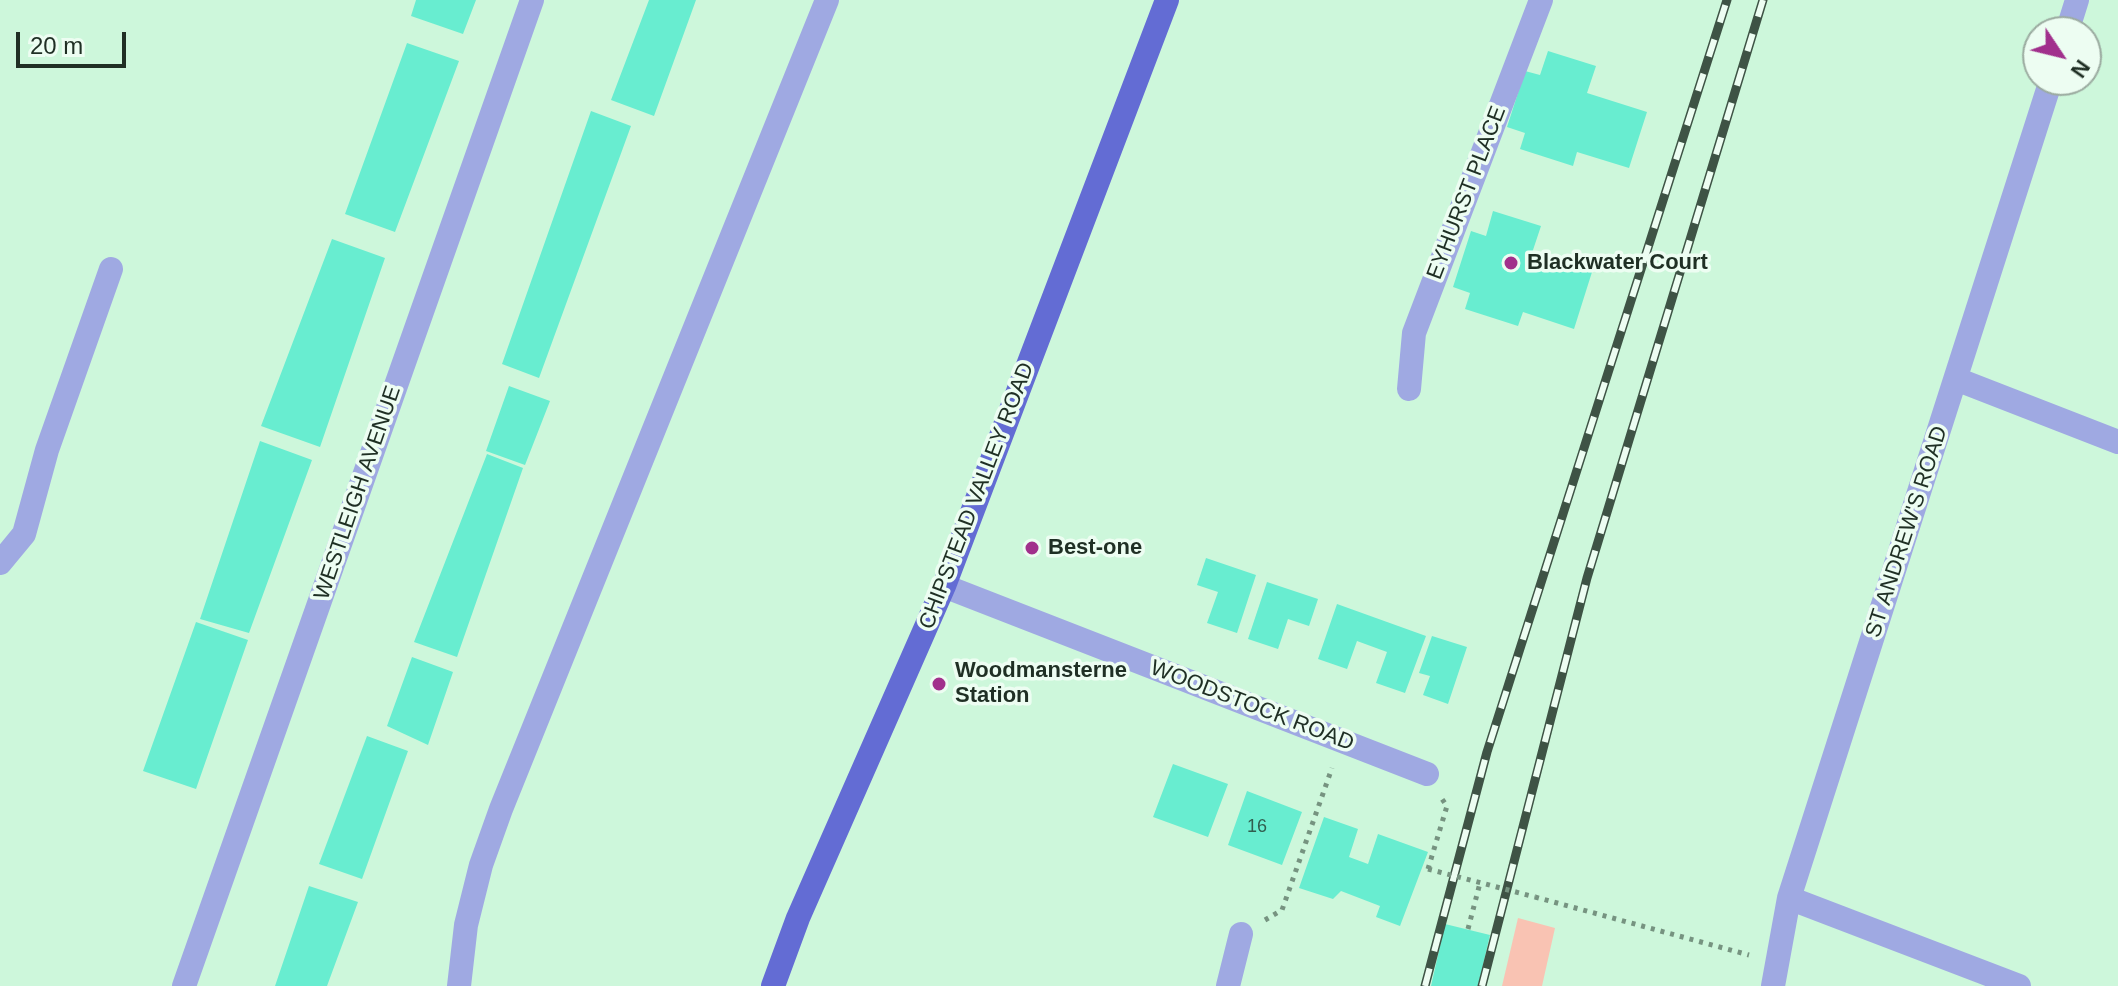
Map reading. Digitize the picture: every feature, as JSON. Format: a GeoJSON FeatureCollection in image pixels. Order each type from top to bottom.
{"type":"FeatureCollection","features":[{"type":"Feature","properties":{"kind":"main road","name":"CHIPSTEAD VALLEY ROAD"},"geometry":{"type":"LineString","coordinates":[[773,986],[798,918],[944,586],[1167,0]]}},
{"type":"Feature","properties":{"kind":"street","name":"WESTLEIGH AVENUE"},"geometry":{"type":"LineString","coordinates":[[184,986],[532,0]]}},
{"type":"Feature","properties":{"kind":"street"},"geometry":{"type":"LineString","coordinates":[[459,986],[466,925],[481,865],[501,809],[827,0]]}},
{"type":"Feature","properties":{"kind":"street","name":"EYHURST PLACE"},"geometry":{"type":"LineString","coordinates":[[1409,389],[1414,333],[1541,0]]}},
{"type":"Feature","properties":{"kind":"street","name":"ST ANDREW'S ROAD"},"geometry":{"type":"LineString","coordinates":[[1775,974],[1789,898],[2046,96]]}},
{"type":"Feature","properties":{"kind":"street"},"geometry":{"type":"LineString","coordinates":[[0,563],[24,534],[47,450],[111,269]]}},
{"type":"Feature","properties":{"kind":"street"},"geometry":{"type":"LineString","coordinates":[[1956,379],[2118,442]]}},
{"type":"Feature","properties":{"kind":"street","name":"WOODSTOCK ROAD"},"geometry":{"type":"LineString","coordinates":[[944,586],[1427,774]]}},
{"type":"Feature","properties":{"kind":"street"},"geometry":{"type":"LineString","coordinates":[[1789,898],[2019,986]]}},
{"type":"Feature","properties":{"kind":"street"},"geometry":{"type":"LineString","coordinates":[[1228,986],[1241,934]]}},
{"type":"Feature","properties":{"kind":"path"},"geometry":{"type":"LineString","coordinates":[[1241,934],[1282,910],[1341,741]]}},
{"type":"Feature","properties":{"kind":"path"},"geometry":{"type":"LineString","coordinates":[[1447,806],[1428,869],[1535,897],[1775,974]]}},
{"type":"Feature","properties":{"kind":"path"},"geometry":{"type":"LineString","coordinates":[[1468,929],[1480,883]]}},
{"type":"Feature","properties":{"kind":"shaded area"},"geometry":{"type":"Polygon","coordinates":[[[1518,918],[1555,928],[1542,986],[1502,986],[1518,918]]]}},
{"type":"Feature","properties":{"kind":"building"},"geometry":{"type":"Polygon","coordinates":[[[416,0],[476,0],[463,34],[411,16],[416,0]]]}},
{"type":"Feature","properties":{"kind":"building"},"geometry":{"type":"Polygon","coordinates":[[[649,0],[696,0],[654,116],[611,100],[649,0]]]}},
{"type":"Feature","properties":{"kind":"building"},"geometry":{"type":"Polygon","coordinates":[[[407,43],[459,61],[395,232],[345,214],[407,43]]]}},
{"type":"Feature","properties":{"kind":"building"},"geometry":{"type":"Polygon","coordinates":[[[1548,51],[1596,66],[1587,93],[1647,112],[1629,168],[1577,152],[1573,166],[1520,149],[1525,133],[1507,127],[1525,71],[1540,75],[1548,51]]]}},
{"type":"Feature","properties":{"kind":"building"},"geometry":{"type":"Polygon","coordinates":[[[591,111],[631,126],[539,378],[502,364],[591,111]]]}},
{"type":"Feature","properties":{"kind":"building","name":"Blackwater Court"},"geometry":{"type":"Polygon","coordinates":[[[1493,211],[1541,226],[1532,253],[1592,272],[1574,329],[1523,312],[1518,326],[1465,309],[1470,293],[1453,287],[1471,231],[1486,236],[1493,211]]]}},
{"type":"Feature","properties":{"kind":"building"},"geometry":{"type":"Polygon","coordinates":[[[332,239],[385,258],[320,447],[261,426],[332,239]]]}},
{"type":"Feature","properties":{"kind":"building"},"geometry":{"type":"Polygon","coordinates":[[[509,386],[550,401],[525,465],[486,451],[509,386]]]}},
{"type":"Feature","properties":{"kind":"building"},"geometry":{"type":"Polygon","coordinates":[[[260,441],[312,460],[249,633],[200,619],[260,441]]]}},
{"type":"Feature","properties":{"kind":"building"},"geometry":{"type":"Polygon","coordinates":[[[487,454],[523,468],[457,657],[414,642],[487,454]]]}},
{"type":"Feature","properties":{"kind":"building"},"geometry":{"type":"Polygon","coordinates":[[[1206,558],[1256,575],[1237,633],[1207,623],[1218,592],[1197,585],[1206,558]]]}},
{"type":"Feature","properties":{"kind":"building"},"geometry":{"type":"Polygon","coordinates":[[[1267,582],[1318,599],[1309,626],[1288,619],[1278,649],[1248,639],[1267,582]]]}},
{"type":"Feature","properties":{"kind":"building"},"geometry":{"type":"Polygon","coordinates":[[[1337,604],[1426,636],[1405,693],[1376,683],[1387,652],[1357,641],[1347,669],[1318,659],[1337,604]]]}},
{"type":"Feature","properties":{"kind":"building"},"geometry":{"type":"Polygon","coordinates":[[[196,622],[248,640],[196,789],[143,771],[196,622]]]}},
{"type":"Feature","properties":{"kind":"building"},"geometry":{"type":"Polygon","coordinates":[[[1432,636],[1467,647],[1448,704],[1423,695],[1430,676],[1419,673],[1432,636]]]}},
{"type":"Feature","properties":{"kind":"building"},"geometry":{"type":"Polygon","coordinates":[[[412,657],[453,672],[428,745],[387,726],[412,657]]]}},
{"type":"Feature","properties":{"kind":"building"},"geometry":{"type":"Polygon","coordinates":[[[367,736],[408,751],[362,879],[319,864],[367,736]]]}},
{"type":"Feature","properties":{"kind":"building"},"geometry":{"type":"Polygon","coordinates":[[[1173,764],[1228,784],[1208,837],[1153,817],[1173,764]]]}},
{"type":"Feature","properties":{"kind":"building"},"geometry":{"type":"Polygon","coordinates":[[[1247,791],[1302,812],[1282,865],[1228,845],[1247,791]]]}},
{"type":"Feature","properties":{"kind":"building"},"geometry":{"type":"Polygon","coordinates":[[[1324,817],[1358,829],[1349,857],[1368,864],[1378,834],[1428,852],[1400,926],[1376,917],[1380,906],[1341,891],[1333,899],[1299,888],[1324,817]]]}},
{"type":"Feature","properties":{"kind":"building"},"geometry":{"type":"Polygon","coordinates":[[[309,886],[358,902],[327,986],[275,986],[309,886]]]}},
{"type":"Feature","properties":{"kind":"building"},"geometry":{"type":"Polygon","coordinates":[[[1445,924],[1490,935],[1478,986],[1431,986],[1445,924]]]}},
{"type":"Feature","properties":{"kind":"railway"},"geometry":{"type":"LineString","coordinates":[[1425,986],[1487,752],[1727,0]]}},
{"type":"Feature","properties":{"kind":"railway"},"geometry":{"type":"LineString","coordinates":[[1482,986],[1587,578],[1763,0]]}},
{"type":"Feature","properties":{"kind":"place","name":"Blackwater Court"},"geometry":{"type":"Point","coordinates":[1511,263]}},
{"type":"Feature","properties":{"kind":"place","name":"Best-one"},"geometry":{"type":"Point","coordinates":[1032,548]}},
{"type":"Feature","properties":{"kind":"place","name":"Woodmansterne Station"},"geometry":{"type":"Point","coordinates":[939,684]}}]}
